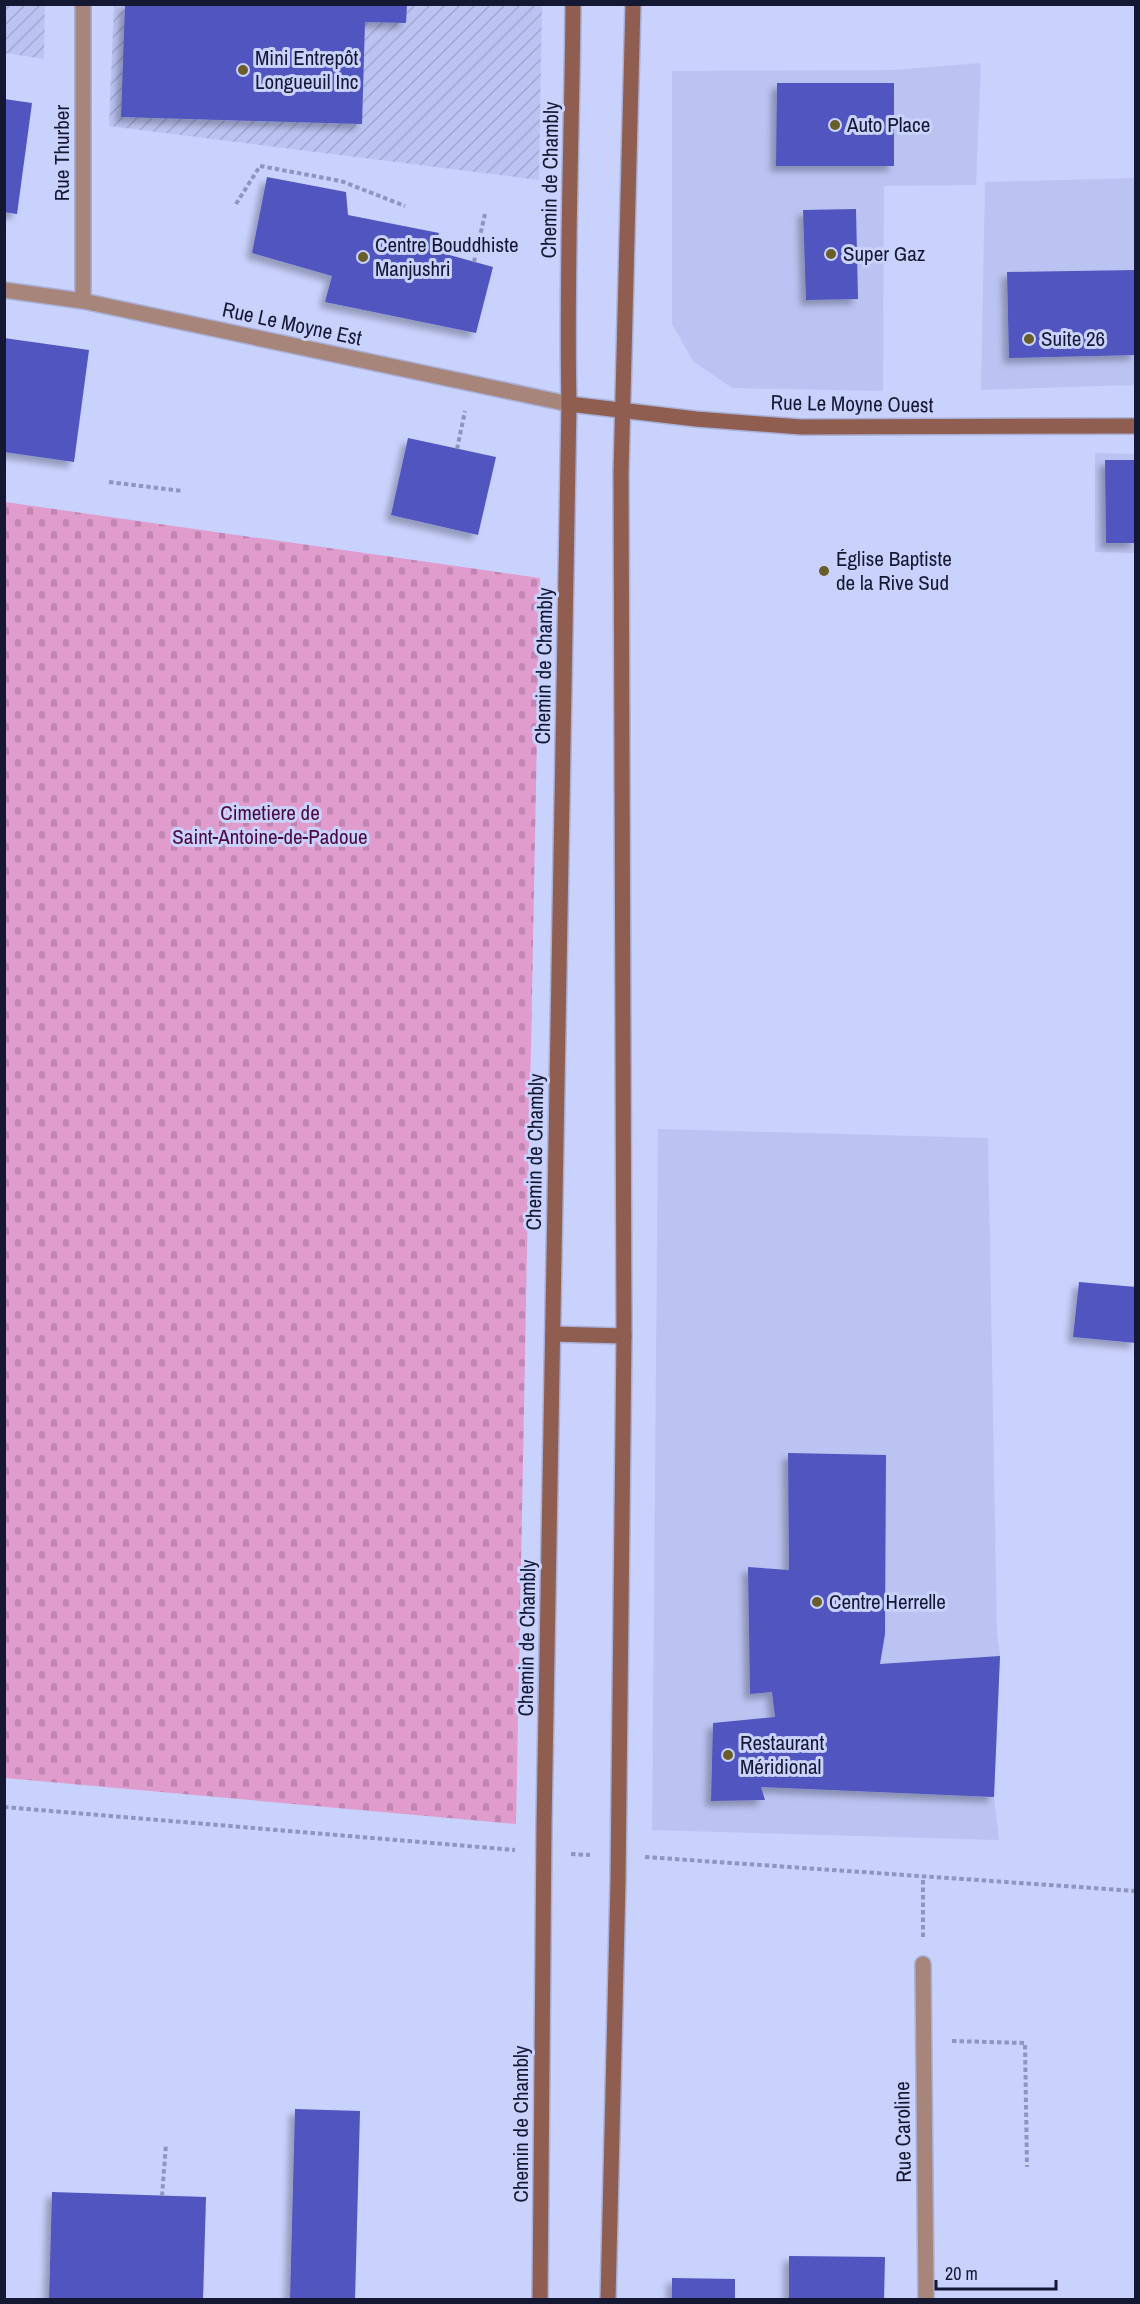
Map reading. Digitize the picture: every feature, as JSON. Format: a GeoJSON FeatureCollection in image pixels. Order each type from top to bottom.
{"type":"FeatureCollection","features":[{"type":"Feature","properties":{"kind":"main road","name":"Chemin de Chambly"},"geometry":{"type":"LineString","coordinates":[[540,2300],[544,1852],[569,404],[567,316],[571,223],[573,4]]}},
{"type":"Feature","properties":{"kind":"main road"},"geometry":{"type":"LineString","coordinates":[[608,2300],[618,1894],[624,1336],[620,529],[633,4]]}},
{"type":"Feature","properties":{"kind":"main road","name":"Rue Le Moyne Ouest"},"geometry":{"type":"LineString","coordinates":[[569,404],[696,419],[801,427],[1136,426]]}},
{"type":"Feature","properties":{"kind":"main road"},"geometry":{"type":"LineString","coordinates":[[553,1334],[624,1336]]}},
{"type":"Feature","properties":{"kind":"street","name":"Rue Thurber"},"geometry":{"type":"LineString","coordinates":[[82,301],[83,4]]}},
{"type":"Feature","properties":{"kind":"street","name":"Rue Le Moyne Est"},"geometry":{"type":"LineString","coordinates":[[4,290],[82,301],[569,404]]}},
{"type":"Feature","properties":{"kind":"street","name":"Rue Caroline"},"geometry":{"type":"LineString","coordinates":[[923,1964],[926,2300]]}},
{"type":"Feature","properties":{"kind":"path"},"geometry":{"type":"LineString","coordinates":[[236,204],[260,166],[341,181],[405,206]]}},
{"type":"Feature","properties":{"kind":"path"},"geometry":{"type":"LineString","coordinates":[[474,262],[485,214]]}},
{"type":"Feature","properties":{"kind":"path"},"geometry":{"type":"LineString","coordinates":[[457,449],[471,383]]}},
{"type":"Feature","properties":{"kind":"path"},"geometry":{"type":"LineString","coordinates":[[109,482],[182,491]]}},
{"type":"Feature","properties":{"kind":"path"},"geometry":{"type":"LineString","coordinates":[[4,1807],[508,1849]]}},
{"type":"Feature","properties":{"kind":"path"},"geometry":{"type":"LineString","coordinates":[[634,1856],[1136,1891]]}},
{"type":"Feature","properties":{"kind":"path"},"geometry":{"type":"LineString","coordinates":[[923,1876],[923,1964]]}},
{"type":"Feature","properties":{"kind":"path"},"geometry":{"type":"LineString","coordinates":[[923,2040],[1026,2043],[1027,2167]]}},
{"type":"Feature","properties":{"kind":"path"},"geometry":{"type":"LineString","coordinates":[[162,2196],[166,2144]]}},
{"type":"Feature","properties":{"kind":"shaded area"},"geometry":{"type":"Polygon","coordinates":[[[4,5],[45,5],[44,59],[5,53],[4,5]]]}},
{"type":"Feature","properties":{"kind":"shaded area"},"geometry":{"type":"Polygon","coordinates":[[[114,5],[542,5],[539,180],[109,126],[114,5]]]}},
{"type":"Feature","properties":{"kind":"shaded area"},"geometry":{"type":"Polygon","coordinates":[[[981,63],[976,185],[884,186],[883,391],[732,388],[693,361],[672,324],[672,71],[893,70],[981,63]]]}},
{"type":"Feature","properties":{"kind":"shaded area"},"geometry":{"type":"Polygon","coordinates":[[[1135,178],[1135,385],[981,390],[985,182],[1135,178]]]}},
{"type":"Feature","properties":{"kind":"shaded area"},"geometry":{"type":"Polygon","coordinates":[[[1095,453],[1135,454],[1135,553],[1095,552],[1095,453]]]}},
{"type":"Feature","properties":{"kind":"shaded area"},"geometry":{"type":"Polygon","coordinates":[[[658,1129],[988,1138],[997,1632],[1000,1656],[994,1797],[999,1840],[652,1830],[658,1129]]]}},
{"type":"Feature","properties":{"kind":"green space","name":"Cimetiere de Saint-Antoine-de-Padoue"},"geometry":{"type":"Polygon","coordinates":[[[5,502],[540,578],[516,1824],[5,1778],[5,502]]]}},
{"type":"Feature","properties":{"kind":"building","name":"Mini Entrepôt Longueuil Inc"},"geometry":{"type":"Polygon","coordinates":[[[125,4],[407,4],[406,23],[365,22],[362,124],[121,117],[125,4]]]}},
{"type":"Feature","properties":{"kind":"building","name":"Auto Place"},"geometry":{"type":"Polygon","coordinates":[[[777,83],[894,83],[894,166],[776,166],[777,83]]]}},
{"type":"Feature","properties":{"kind":"building"},"geometry":{"type":"Polygon","coordinates":[[[4,99],[32,103],[17,214],[4,212],[4,99]]]}},
{"type":"Feature","properties":{"kind":"building","name":"Centre Bouddhiste Manjushri"},"geometry":{"type":"Polygon","coordinates":[[[267,177],[346,192],[348,215],[439,233],[435,251],[493,267],[476,333],[325,302],[332,276],[252,253],[267,177]]]}},
{"type":"Feature","properties":{"kind":"building","name":"Super Gaz"},"geometry":{"type":"Polygon","coordinates":[[[856,209],[858,299],[806,300],[803,210],[856,209]]]}},
{"type":"Feature","properties":{"kind":"building"},"geometry":{"type":"Polygon","coordinates":[[[1136,270],[1136,355],[1009,358],[1007,272],[1136,270]]]}},
{"type":"Feature","properties":{"kind":"building"},"geometry":{"type":"Polygon","coordinates":[[[4,338],[89,350],[74,462],[4,452],[4,338]]]}},
{"type":"Feature","properties":{"kind":"building"},"geometry":{"type":"Polygon","coordinates":[[[408,438],[496,457],[478,535],[391,515],[408,438]]]}},
{"type":"Feature","properties":{"kind":"building"},"geometry":{"type":"Polygon","coordinates":[[[1105,460],[1136,460],[1136,543],[1106,543],[1105,460]]]}},
{"type":"Feature","properties":{"kind":"building"},"geometry":{"type":"Polygon","coordinates":[[[1079,1282],[1136,1287],[1136,1343],[1073,1337],[1079,1282]]]}},
{"type":"Feature","properties":{"kind":"building","name":"Centre Herrelle"},"geometry":{"type":"Polygon","coordinates":[[[788,1453],[886,1455],[885,1634],[880,1664],[1000,1656],[994,1797],[761,1787],[765,1800],[711,1801],[713,1723],[775,1717],[772,1692],[750,1694],[748,1567],[789,1570],[788,1453]]]}},
{"type":"Feature","properties":{"kind":"building"},"geometry":{"type":"Polygon","coordinates":[[[295,2109],[360,2111],[355,2300],[290,2300],[295,2109]]]}},
{"type":"Feature","properties":{"kind":"building"},"geometry":{"type":"Polygon","coordinates":[[[52,2192],[206,2197],[203,2300],[49,2300],[52,2192]]]}},
{"type":"Feature","properties":{"kind":"building"},"geometry":{"type":"Polygon","coordinates":[[[789,2256],[885,2257],[884,2300],[789,2300],[789,2256]]]}},
{"type":"Feature","properties":{"kind":"building"},"geometry":{"type":"Polygon","coordinates":[[[672,2278],[735,2279],[735,2300],[672,2300],[672,2278]]]}},
{"type":"Feature","properties":{"kind":"place","name":"Mini Entrepôt Longueuil Inc"},"geometry":{"type":"Point","coordinates":[243,70]}},
{"type":"Feature","properties":{"kind":"place","name":"Auto Place"},"geometry":{"type":"Point","coordinates":[835,125]}},
{"type":"Feature","properties":{"kind":"place","name":"Super Gaz"},"geometry":{"type":"Point","coordinates":[831,254]}},
{"type":"Feature","properties":{"kind":"place","name":"Centre Bouddhiste Manjushri"},"geometry":{"type":"Point","coordinates":[363,257]}},
{"type":"Feature","properties":{"kind":"place","name":"Suite 26"},"geometry":{"type":"Point","coordinates":[1029,339]}},
{"type":"Feature","properties":{"kind":"place","name":"Église Baptiste de la Rive Sud"},"geometry":{"type":"Point","coordinates":[824,571]}},
{"type":"Feature","properties":{"kind":"place","name":"Centre Herrelle"},"geometry":{"type":"Point","coordinates":[817,1602]}},
{"type":"Feature","properties":{"kind":"place","name":"Restaurant Méridional"},"geometry":{"type":"Point","coordinates":[728,1755]}}]}
